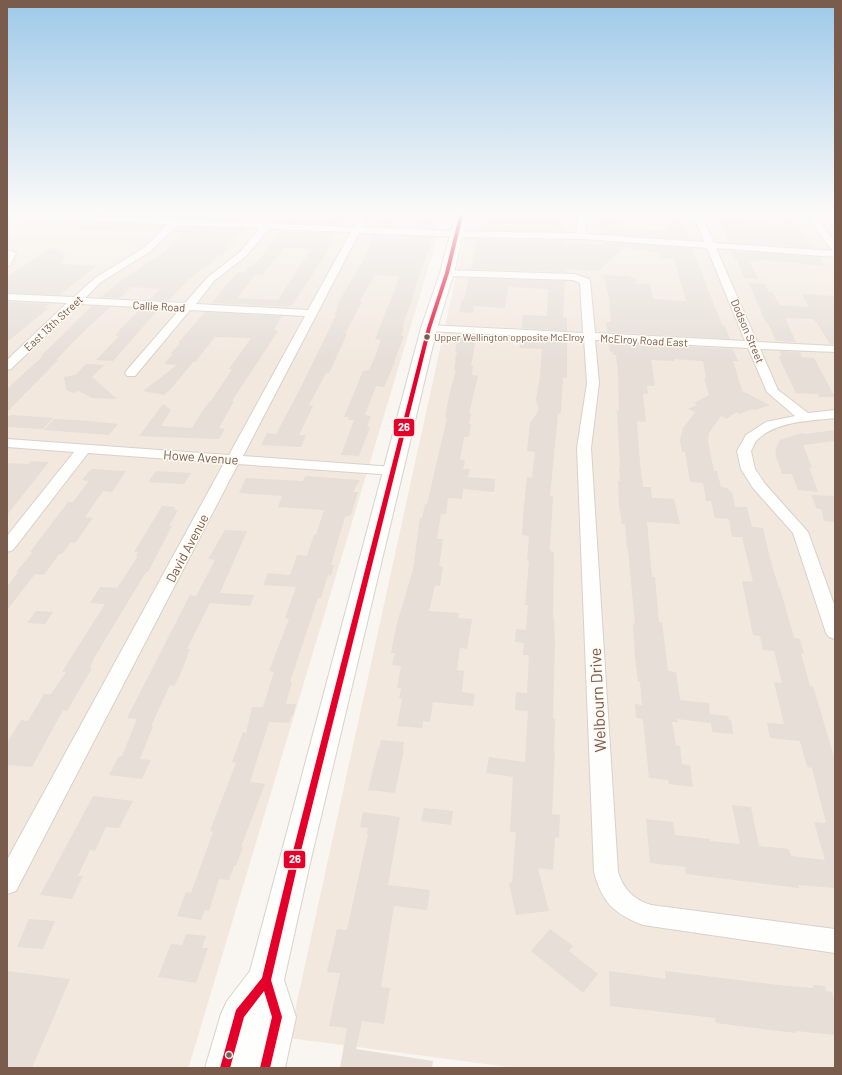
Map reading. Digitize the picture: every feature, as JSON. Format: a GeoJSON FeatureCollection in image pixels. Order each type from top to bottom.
{"type":"FeatureCollection","features":[{"type":"Feature","properties":{"kind":"main road"},"geometry":{"type":"LineString","coordinates":[[225,1068],[240,1014],[266,980],[294,862],[429,328],[450,262]]}},
{"type":"Feature","properties":{"kind":"main road"},"geometry":{"type":"LineString","coordinates":[[264,1068],[277,1017],[266,980]]}},
{"type":"Feature","properties":{"kind":"street","name":"East 13th Street"},"geometry":{"type":"LineString","coordinates":[[7,366],[98,280],[127,262]]}},
{"type":"Feature","properties":{"kind":"street"},"geometry":{"type":"LineString","coordinates":[[132,373],[211,278],[232,262]]}},
{"type":"Feature","properties":{"kind":"street","name":"David Avenue"},"geometry":{"type":"LineString","coordinates":[[7,883],[339,262]]}},
{"type":"Feature","properties":{"kind":"street","name":"Dodson Street"},"geometry":{"type":"LineString","coordinates":[[719,262],[773,392],[792,408],[806,417]]}},
{"type":"Feature","properties":{"kind":"street","name":"Welbourn Drive"},"geometry":{"type":"LineString","coordinates":[[447,273],[574,277],[585,280],[593,383],[584,448],[606,872],[610,886],[623,903],[636,912],[651,916],[835,941]]}},
{"type":"Feature","properties":{"kind":"street","name":"Callie Road"},"geometry":{"type":"LineString","coordinates":[[7,297],[312,313]]}},
{"type":"Feature","properties":{"kind":"street","name":"McElroy Road East"},"geometry":{"type":"LineString","coordinates":[[429,328],[835,349]]}},
{"type":"Feature","properties":{"kind":"street"},"geometry":{"type":"LineString","coordinates":[[835,414],[806,417],[771,425],[751,438],[744,452],[748,470],[760,488],[800,532],[808,551],[835,633]]}},
{"type":"Feature","properties":{"kind":"street","name":"Howe Avenue"},"geometry":{"type":"LineString","coordinates":[[7,443],[394,471]]}},
{"type":"Feature","properties":{"kind":"street"},"geometry":{"type":"LineString","coordinates":[[7,547],[84,449]]}},
{"type":"Feature","properties":{"kind":"shaded area"},"geometry":{"type":"Polygon","coordinates":[[[7,262],[430,262],[189,1066],[187,1068],[7,1068],[7,262]]]}},
{"type":"Feature","properties":{"kind":"shaded area"},"geometry":{"type":"Polygon","coordinates":[[[459,262],[835,262],[835,1068],[515,1068],[289,1038],[459,262]]]}},
{"type":"Feature","properties":{"kind":"building"},"geometry":{"type":"Polygon","coordinates":[[[29,262],[62,262],[62,264],[96,266],[60,295],[7,293],[7,277],[29,262]]]}},
{"type":"Feature","properties":{"kind":"building"},"geometry":{"type":"Polygon","coordinates":[[[148,262],[212,262],[206,268],[189,279],[168,301],[150,300],[160,289],[131,287],[120,298],[101,297],[123,279],[134,273],[148,262]]]}},
{"type":"Feature","properties":{"kind":"building"},"geometry":{"type":"Polygon","coordinates":[[[257,262],[272,262],[262,275],[256,274],[237,298],[278,300],[302,262],[321,262],[292,305],[288,307],[212,303],[226,285],[239,272],[243,273],[257,262]]]}},
{"type":"Feature","properties":{"kind":"building"},"geometry":{"type":"Polygon","coordinates":[[[362,262],[424,262],[402,327],[404,327],[401,335],[404,336],[395,362],[384,387],[376,386],[365,415],[371,416],[367,427],[370,427],[359,456],[341,455],[354,420],[348,420],[349,417],[344,417],[363,371],[369,370],[375,357],[381,340],[375,339],[400,276],[375,275],[362,297],[360,302],[362,302],[345,334],[347,334],[329,373],[326,373],[309,405],[313,406],[299,435],[306,435],[301,447],[261,445],[267,433],[276,434],[336,315],[334,315],[338,307],[336,307],[362,262]]]}},
{"type":"Feature","properties":{"kind":"building"},"geometry":{"type":"Polygon","coordinates":[[[472,262],[608,262],[599,271],[564,269],[565,272],[471,269],[472,262]]]}},
{"type":"Feature","properties":{"kind":"building"},"geometry":{"type":"Polygon","coordinates":[[[675,262],[698,262],[722,325],[725,326],[730,339],[607,332],[606,322],[611,322],[609,297],[604,275],[630,276],[631,278],[635,278],[636,284],[650,284],[653,299],[686,301],[675,262]]]}},
{"type":"Feature","properties":{"kind":"building"},"geometry":{"type":"Polygon","coordinates":[[[738,262],[751,262],[758,279],[744,278],[738,262]]]}},
{"type":"Feature","properties":{"kind":"building"},"geometry":{"type":"Polygon","coordinates":[[[783,262],[822,262],[825,266],[783,262]]]}},
{"type":"Feature","properties":{"kind":"building"},"geometry":{"type":"Polygon","coordinates":[[[469,278],[565,281],[563,317],[567,317],[567,331],[522,328],[523,315],[547,316],[548,289],[508,287],[505,308],[474,306],[473,313],[459,312],[462,299],[464,300],[469,278]]]}},
{"type":"Feature","properties":{"kind":"building"},"geometry":{"type":"Polygon","coordinates":[[[749,283],[765,284],[769,292],[772,292],[780,305],[809,307],[802,294],[835,296],[835,344],[830,344],[813,319],[785,318],[796,342],[776,341],[768,324],[766,323],[749,283]]]}},
{"type":"Feature","properties":{"kind":"building"},"geometry":{"type":"Polygon","coordinates":[[[7,302],[50,304],[44,308],[49,308],[7,342],[7,302]]]}},
{"type":"Feature","properties":{"kind":"building"},"geometry":{"type":"Polygon","coordinates":[[[92,306],[110,307],[72,343],[56,360],[58,360],[7,412],[7,389],[43,356],[41,356],[92,306]]]}},
{"type":"Feature","properties":{"kind":"building"},"geometry":{"type":"Polygon","coordinates":[[[141,309],[159,309],[113,361],[96,360],[119,336],[115,335],[119,330],[141,309]]]}},
{"type":"Feature","properties":{"kind":"building"},"geometry":{"type":"Polygon","coordinates":[[[205,312],[282,316],[274,329],[278,331],[232,401],[234,401],[219,428],[225,429],[219,439],[139,436],[163,404],[171,410],[161,426],[192,428],[232,369],[229,369],[251,338],[215,337],[195,362],[193,362],[170,390],[164,395],[143,391],[177,365],[164,364],[173,354],[170,354],[180,343],[178,343],[205,312]]]}},
{"type":"Feature","properties":{"kind":"building"},"geometry":{"type":"Polygon","coordinates":[[[521,337],[567,340],[567,378],[563,377],[561,413],[558,414],[550,496],[553,496],[550,551],[554,552],[553,619],[555,642],[553,718],[555,719],[555,751],[552,814],[560,815],[559,838],[555,837],[553,870],[538,868],[549,911],[516,915],[509,883],[512,882],[516,832],[510,832],[513,777],[486,773],[489,757],[525,762],[528,711],[515,710],[516,692],[527,693],[529,655],[523,655],[524,643],[515,642],[516,629],[526,630],[528,605],[525,605],[529,561],[527,561],[529,536],[522,535],[527,477],[532,478],[535,452],[527,451],[530,423],[539,410],[536,400],[542,349],[520,348],[521,337]]]}},
{"type":"Feature","properties":{"kind":"building"},"geometry":{"type":"Polygon","coordinates":[[[458,338],[476,339],[471,366],[473,366],[472,375],[478,376],[469,413],[471,413],[469,424],[471,424],[469,437],[464,437],[460,460],[465,460],[463,469],[470,469],[468,477],[495,479],[494,492],[463,489],[462,499],[448,498],[446,514],[441,514],[437,539],[443,539],[439,566],[443,567],[440,586],[435,585],[429,611],[459,613],[458,618],[472,619],[467,649],[460,648],[457,670],[464,671],[462,692],[475,694],[473,706],[433,702],[430,722],[423,721],[422,728],[397,726],[402,699],[399,698],[401,688],[397,688],[401,666],[392,665],[395,653],[391,653],[397,623],[413,570],[420,518],[422,518],[425,504],[427,504],[447,418],[445,418],[449,396],[456,370],[454,370],[457,352],[455,351],[458,338]]]}},
{"type":"Feature","properties":{"kind":"building"},"geometry":{"type":"Polygon","coordinates":[[[609,342],[733,349],[738,361],[733,361],[742,390],[740,390],[770,405],[739,414],[737,412],[726,419],[721,416],[709,433],[708,441],[714,471],[717,471],[721,487],[728,488],[729,491],[732,492],[735,507],[747,507],[752,527],[763,528],[772,566],[780,588],[794,638],[800,639],[804,654],[801,653],[810,686],[813,686],[835,760],[835,888],[798,885],[799,888],[686,874],[685,867],[650,863],[646,819],[673,822],[675,835],[740,844],[732,805],[751,807],[759,846],[789,849],[791,856],[825,860],[814,822],[826,823],[812,768],[807,767],[800,741],[770,738],[767,723],[784,724],[774,682],[782,683],[774,651],[763,650],[760,636],[753,635],[742,581],[753,582],[742,537],[732,537],[729,519],[715,518],[711,501],[706,501],[703,483],[690,482],[685,452],[682,452],[680,440],[683,428],[695,412],[688,409],[697,405],[694,403],[709,395],[704,379],[706,378],[703,361],[674,359],[674,361],[651,360],[655,386],[647,386],[648,394],[643,394],[646,422],[637,421],[640,464],[643,487],[651,487],[652,498],[674,499],[680,524],[647,522],[652,577],[655,577],[659,622],[662,622],[668,671],[676,672],[680,700],[709,703],[710,714],[728,716],[729,720],[731,720],[733,734],[712,732],[711,723],[677,719],[678,722],[672,722],[676,745],[680,746],[682,764],[690,765],[693,787],[669,784],[668,780],[649,778],[643,719],[636,718],[635,704],[642,705],[640,682],[638,682],[635,658],[633,624],[635,625],[628,549],[625,524],[622,524],[619,504],[618,481],[620,481],[620,466],[617,410],[619,410],[618,372],[616,355],[613,355],[613,352],[610,352],[609,342]]]}},
{"type":"Feature","properties":{"kind":"building"},"geometry":{"type":"Polygon","coordinates":[[[780,351],[800,352],[802,357],[814,358],[835,397],[819,397],[818,394],[796,393],[782,364],[779,356],[781,356],[780,351]]]}},
{"type":"Feature","properties":{"kind":"building"},"geometry":{"type":"Polygon","coordinates":[[[86,364],[104,365],[92,377],[117,399],[92,398],[79,391],[73,393],[66,390],[64,377],[75,375],[86,364]]]}},
{"type":"Feature","properties":{"kind":"building"},"geometry":{"type":"Polygon","coordinates":[[[12,415],[53,418],[43,429],[7,427],[7,417],[12,415]]]}},
{"type":"Feature","properties":{"kind":"building"},"geometry":{"type":"Polygon","coordinates":[[[54,419],[118,424],[109,435],[44,430],[54,419]]]}},
{"type":"Feature","properties":{"kind":"building"},"geometry":{"type":"Polygon","coordinates":[[[835,430],[835,441],[803,445],[812,468],[809,467],[818,492],[798,490],[792,474],[782,474],[775,453],[780,440],[802,433],[805,434],[835,430]]]}},
{"type":"Feature","properties":{"kind":"building"},"geometry":{"type":"Polygon","coordinates":[[[31,461],[49,462],[7,515],[7,463],[28,464],[31,461]]]}},
{"type":"Feature","properties":{"kind":"building"},"geometry":{"type":"Polygon","coordinates":[[[91,469],[126,471],[112,492],[103,491],[85,517],[93,518],[75,543],[71,542],[62,554],[59,554],[44,575],[35,574],[7,610],[7,587],[18,572],[16,572],[33,552],[30,552],[68,502],[73,502],[89,481],[82,480],[91,469]]]}},
{"type":"Feature","properties":{"kind":"building"},"geometry":{"type":"Polygon","coordinates":[[[156,471],[191,473],[184,484],[148,482],[156,471]]]}},
{"type":"Feature","properties":{"kind":"building"},"geometry":{"type":"Polygon","coordinates":[[[306,476],[360,480],[353,492],[358,492],[351,515],[345,517],[331,565],[334,565],[331,576],[328,575],[321,598],[318,598],[290,682],[292,682],[286,704],[296,704],[293,716],[291,716],[289,723],[269,722],[250,782],[265,784],[241,847],[243,847],[236,866],[234,866],[229,880],[219,879],[209,911],[205,910],[201,920],[177,916],[186,892],[191,893],[213,832],[210,831],[236,763],[232,762],[243,732],[246,733],[252,707],[263,707],[274,672],[269,671],[289,619],[285,618],[296,587],[263,585],[268,573],[290,575],[297,555],[307,556],[324,510],[278,507],[282,496],[239,493],[246,478],[302,481],[306,476]]]}},
{"type":"Feature","properties":{"kind":"building"},"geometry":{"type":"Polygon","coordinates":[[[811,495],[835,496],[835,522],[824,521],[821,509],[817,509],[811,495]]]}},
{"type":"Feature","properties":{"kind":"building"},"geometry":{"type":"Polygon","coordinates":[[[162,506],[175,507],[174,510],[178,510],[169,526],[172,526],[148,572],[146,572],[94,658],[90,668],[92,668],[67,711],[63,710],[32,767],[7,765],[7,743],[21,720],[28,721],[44,694],[51,694],[66,672],[62,672],[105,604],[90,603],[100,587],[117,588],[138,556],[136,555],[138,552],[134,552],[162,506]]]}},
{"type":"Feature","properties":{"kind":"building"},"geometry":{"type":"Polygon","coordinates":[[[225,530],[247,531],[220,593],[254,595],[250,606],[210,603],[187,649],[190,649],[180,675],[174,686],[170,685],[151,726],[153,726],[140,759],[151,760],[142,779],[109,775],[119,756],[122,756],[137,719],[127,718],[190,595],[196,596],[215,560],[208,559],[225,530]]]}},
{"type":"Feature","properties":{"kind":"building"},"geometry":{"type":"Polygon","coordinates":[[[36,611],[53,612],[45,624],[27,623],[36,611]]]}},
{"type":"Feature","properties":{"kind":"building"},"geometry":{"type":"Polygon","coordinates":[[[381,740],[404,742],[404,749],[395,793],[368,790],[381,740]]]}},
{"type":"Feature","properties":{"kind":"building"},"geometry":{"type":"Polygon","coordinates":[[[93,796],[133,801],[119,828],[106,827],[95,851],[90,850],[78,876],[83,876],[72,899],[40,895],[93,796]]]}},
{"type":"Feature","properties":{"kind":"building"},"geometry":{"type":"Polygon","coordinates":[[[424,808],[453,811],[451,825],[421,821],[424,808]]]}},
{"type":"Feature","properties":{"kind":"building"},"geometry":{"type":"Polygon","coordinates":[[[363,812],[400,817],[388,885],[430,890],[427,910],[394,906],[381,987],[390,988],[384,1024],[362,1021],[356,1049],[433,1061],[432,1068],[340,1068],[347,1028],[329,1026],[340,973],[327,972],[337,929],[347,930],[368,834],[368,828],[360,827],[363,812]]]}},
{"type":"Feature","properties":{"kind":"building"},"geometry":{"type":"Polygon","coordinates":[[[29,919],[55,921],[43,949],[17,947],[29,919]]]}},
{"type":"Feature","properties":{"kind":"building"},"geometry":{"type":"Polygon","coordinates":[[[550,929],[573,946],[569,951],[598,974],[583,993],[531,951],[550,929]]]}},
{"type":"Feature","properties":{"kind":"building"},"geometry":{"type":"Polygon","coordinates":[[[186,934],[206,936],[202,948],[208,948],[196,983],[158,977],[171,944],[182,945],[186,934]]]}},
{"type":"Feature","properties":{"kind":"building"},"geometry":{"type":"Polygon","coordinates":[[[7,971],[70,979],[32,1068],[7,1068],[7,971]]]}},
{"type":"Feature","properties":{"kind":"building"},"geometry":{"type":"Polygon","coordinates":[[[609,971],[666,979],[665,971],[787,986],[813,988],[813,985],[825,986],[826,991],[832,992],[835,1003],[835,1035],[796,1031],[796,1033],[716,1023],[715,1018],[610,1006],[609,971]]]}},
{"type":"Feature","properties":{"kind":"transit line","name":"26"},"geometry":{"type":"LineString","coordinates":[[225,1068],[240,1014],[266,980],[294,863],[429,328],[450,262]]}},
{"type":"Feature","properties":{"kind":"transit line","name":"26"},"geometry":{"type":"LineString","coordinates":[[265,1068],[277,1017],[266,980]]}},
{"type":"Feature","properties":{"kind":"place","name":"Upper Wellington opposite McElroy"},"geometry":{"type":"Point","coordinates":[427,337]}}]}
